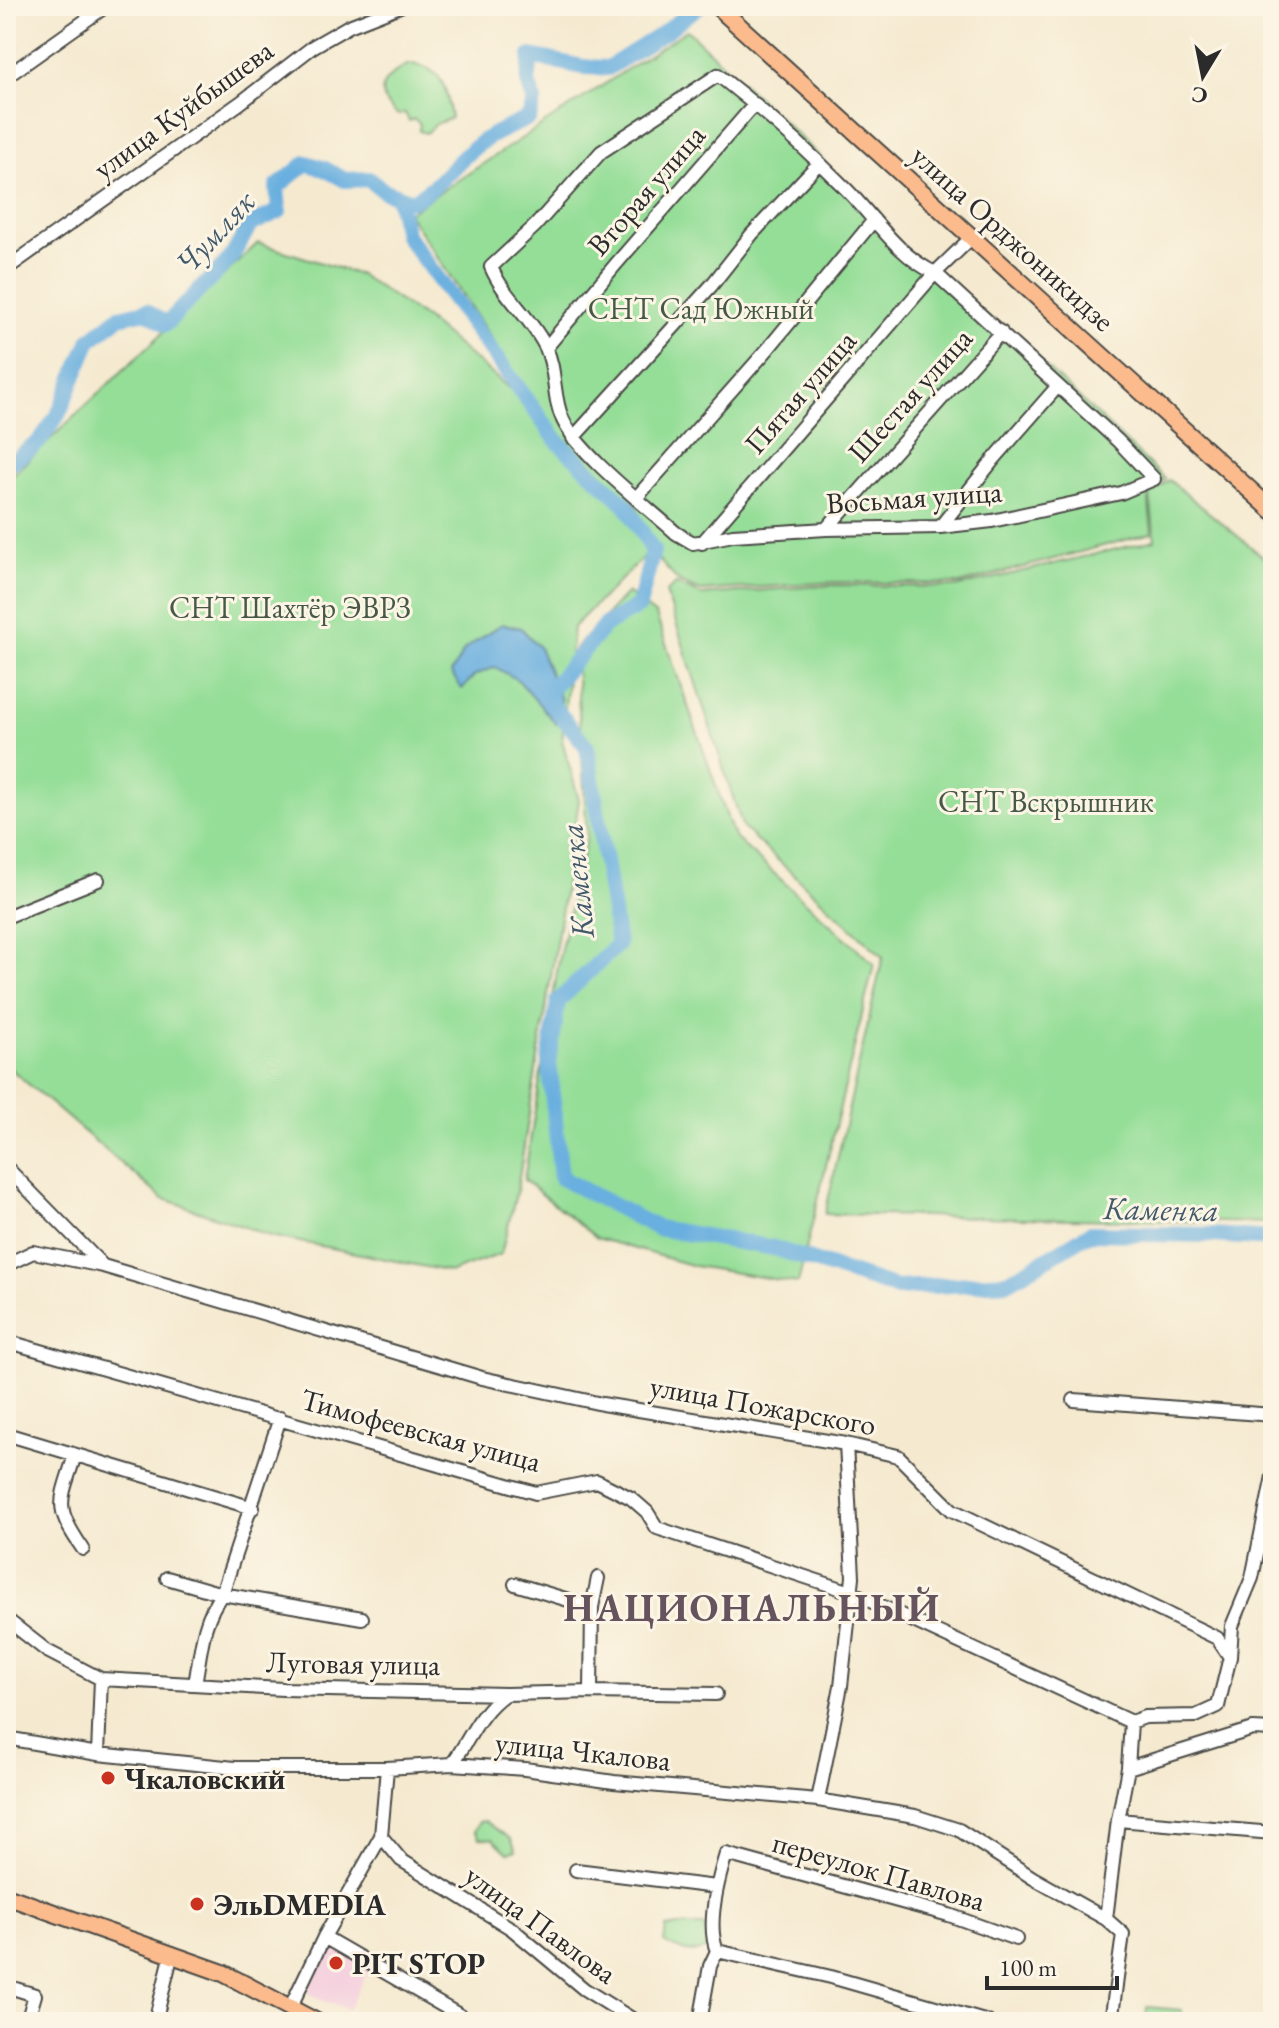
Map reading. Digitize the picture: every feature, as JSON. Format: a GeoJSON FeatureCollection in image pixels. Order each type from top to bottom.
{"type":"FeatureCollection","features":[{"type":"Feature","properties":{"kind":"main road","name":"улица Орджоникидзе"},"geometry":{"type":"LineString","coordinates":[[717,6],[1273,511]]}},
{"type":"Feature","properties":{"kind":"main road"},"geometry":{"type":"LineString","coordinates":[[6,1896],[172,1953],[237,1979],[317,2022]]}},
{"type":"Feature","properties":{"kind":"street"},"geometry":{"type":"LineString","coordinates":[[6,77],[106,6]]}},
{"type":"Feature","properties":{"kind":"street","name":"улица Куйбышева"},"geometry":{"type":"LineString","coordinates":[[6,269],[240,103],[314,46],[349,26],[400,6]]}},
{"type":"Feature","properties":{"kind":"street"},"geometry":{"type":"LineString","coordinates":[[702,543],[693,543],[676,533],[573,438],[556,401],[552,366],[546,348],[529,320],[497,281],[491,267],[535,226],[601,152],[718,75],[755,104],[819,163],[896,246],[935,273],[1057,387],[940,527]]}},
{"type":"Feature","properties":{"kind":"street","name":"Вторая улица"},"geometry":{"type":"LineString","coordinates":[[546,348],[755,104]]}},
{"type":"Feature","properties":{"kind":"street"},"geometry":{"type":"LineString","coordinates":[[573,438],[711,286],[752,234],[819,163]]}},
{"type":"Feature","properties":{"kind":"street"},"geometry":{"type":"LineString","coordinates":[[637,497],[767,350],[874,220]]}},
{"type":"Feature","properties":{"kind":"street","name":"Пятая улица"},"geometry":{"type":"LineString","coordinates":[[702,543],[935,273],[971,238]]}},
{"type":"Feature","properties":{"kind":"street","name":"Шестая улица"},"geometry":{"type":"LineString","coordinates":[[826,529],[1001,332]]}},
{"type":"Feature","properties":{"kind":"street","name":"Восьмая улица"},"geometry":{"type":"LineString","coordinates":[[702,543],[733,535],[826,529],[940,527],[992,521],[1121,493],[1154,479],[1118,441],[1057,387]]}},
{"type":"Feature","properties":{"kind":"street"},"geometry":{"type":"LineString","coordinates":[[6,917],[98,880]]}},
{"type":"Feature","properties":{"kind":"street","name":"улица Пожарского"},"geometry":{"type":"LineString","coordinates":[[6,1167],[103,1266]]}},
{"type":"Feature","properties":{"kind":"street","name":"улица Пожарского"},"geometry":{"type":"LineString","coordinates":[[6,1265],[33,1252],[103,1266],[482,1378],[602,1404],[846,1444],[898,1456],[952,1510],[1217,1638],[1230,1657]]}},
{"type":"Feature","properties":{"kind":"street","name":"Тимофеевская улица"},"geometry":{"type":"LineString","coordinates":[[6,1341],[536,1493],[597,1481],[631,1498],[647,1512],[657,1528],[851,1592],[1131,1722]]}},
{"type":"Feature","properties":{"kind":"street"},"geometry":{"type":"LineString","coordinates":[[1074,1400],[1273,1415]]}},
{"type":"Feature","properties":{"kind":"street"},"geometry":{"type":"LineString","coordinates":[[195,1684],[207,1620],[211,1608],[222,1594],[253,1508],[280,1418]]}},
{"type":"Feature","properties":{"kind":"street"},"geometry":{"type":"LineString","coordinates":[[6,1434],[253,1508]]}},
{"type":"Feature","properties":{"kind":"street"},"geometry":{"type":"LineString","coordinates":[[818,1800],[841,1686],[853,1577],[846,1444]]}},
{"type":"Feature","properties":{"kind":"street"},"geometry":{"type":"LineString","coordinates":[[75,1455],[62,1498],[63,1520],[83,1549]]}},
{"type":"Feature","properties":{"kind":"street"},"geometry":{"type":"LineString","coordinates":[[1106,1919],[1128,1768],[1131,1722],[1145,1717],[1196,1716],[1218,1706],[1230,1657],[1232,1626],[1252,1578],[1273,1476]]}},
{"type":"Feature","properties":{"kind":"street"},"geometry":{"type":"LineString","coordinates":[[167,1578],[222,1594],[362,1618]]}},
{"type":"Feature","properties":{"kind":"street"},"geometry":{"type":"LineString","coordinates":[[591,1692],[592,1607],[598,1578]]}},
{"type":"Feature","properties":{"kind":"street"},"geometry":{"type":"LineString","coordinates":[[515,1584],[592,1607]]}},
{"type":"Feature","properties":{"kind":"street","name":"Луговая улица"},"geometry":{"type":"LineString","coordinates":[[6,1619],[47,1651],[101,1679],[283,1689],[506,1694],[716,1694]]}},
{"type":"Feature","properties":{"kind":"street"},"geometry":{"type":"LineString","coordinates":[[98,1754],[101,1679]]}},
{"type":"Feature","properties":{"kind":"street"},"geometry":{"type":"LineString","coordinates":[[460,1692],[471,1700],[478,1719]]}},
{"type":"Feature","properties":{"kind":"street"},"geometry":{"type":"LineString","coordinates":[[452,1764],[469,1740],[478,1719],[490,1705],[506,1694]]}},
{"type":"Feature","properties":{"kind":"street"},"geometry":{"type":"LineString","coordinates":[[1128,1768],[1253,1729],[1273,1730]]}},
{"type":"Feature","properties":{"kind":"street","name":"улица Чкалова"},"geometry":{"type":"LineString","coordinates":[[6,1738],[98,1754],[235,1768],[387,1768],[452,1764],[818,1800],[915,1816],[959,1830],[1033,1878],[1106,1919],[1123,1934],[1111,2022]]}},
{"type":"Feature","properties":{"kind":"street"},"geometry":{"type":"LineString","coordinates":[[290,2008],[324,1937],[381,1836],[387,1768]]}},
{"type":"Feature","properties":{"kind":"street"},"geometry":{"type":"LineString","coordinates":[[1118,1820],[1273,1833]]}},
{"type":"Feature","properties":{"kind":"street","name":"улица Павлова"},"geometry":{"type":"LineString","coordinates":[[381,1836],[401,1860],[512,1929],[584,1989],[637,2022]]}},
{"type":"Feature","properties":{"kind":"street","name":"переулок Павлова"},"geometry":{"type":"LineString","coordinates":[[716,1887],[726,1854],[949,1915],[1016,1939]]}},
{"type":"Feature","properties":{"kind":"street"},"geometry":{"type":"LineString","coordinates":[[576,1870],[716,1887],[713,1942],[717,1951],[710,1966],[700,2022]]}},
{"type":"Feature","properties":{"kind":"street"},"geometry":{"type":"LineString","coordinates":[[324,1937],[471,2022]]}},
{"type":"Feature","properties":{"kind":"street"},"geometry":{"type":"LineString","coordinates":[[717,1951],[826,1976],[988,2022]]}},
{"type":"Feature","properties":{"kind":"street"},"geometry":{"type":"LineString","coordinates":[[155,2022],[172,1953]]}},
{"type":"Feature","properties":{"kind":"street"},"geometry":{"type":"LineString","coordinates":[[6,1986],[35,1995],[27,2022]]}},
{"type":"Feature","properties":{"kind":"shaded area"},"geometry":{"type":"Polygon","coordinates":[[[336,1946],[370,1967],[348,2010],[306,1992],[329,1948],[336,1946]]]}},
{"type":"Feature","properties":{"kind":"green space","name":"СНТ Сад Южный"},"geometry":{"type":"Polygon","coordinates":[[[687,30],[816,153],[896,242],[1032,354],[1165,479],[1148,494],[1152,533],[959,584],[835,582],[701,591],[679,582],[655,556],[636,505],[546,421],[408,213],[687,30]]]}},
{"type":"Feature","properties":{"kind":"green space"},"geometry":{"type":"Polygon","coordinates":[[[409,64],[436,74],[448,98],[451,118],[436,124],[426,133],[419,131],[420,124],[414,119],[409,121],[405,113],[398,115],[382,93],[391,75],[409,64]]]}},
{"type":"Feature","properties":{"kind":"green space","name":"СНТ Шахтёр ЭВРЗ"},"geometry":{"type":"Polygon","coordinates":[[[258,243],[360,275],[425,318],[510,389],[634,506],[650,551],[573,627],[562,740],[579,800],[517,1190],[501,1254],[451,1272],[270,1236],[162,1198],[6,1065],[6,481],[258,243]]]}},
{"type":"Feature","properties":{"kind":"green space","name":"СНТ Вскрышник"},"geometry":{"type":"Polygon","coordinates":[[[1169,480],[1273,565],[1273,1223],[825,1214],[883,957],[743,828],[666,592],[676,584],[701,595],[833,585],[956,587],[1155,540],[1150,495],[1169,480]]]}},
{"type":"Feature","properties":{"kind":"green space"},"geometry":{"type":"Polygon","coordinates":[[[627,593],[656,615],[734,837],[874,964],[798,1283],[694,1266],[597,1238],[524,1180],[560,953],[587,836],[575,648],[627,593]]]}},
{"type":"Feature","properties":{"kind":"green space"},"geometry":{"type":"Polygon","coordinates":[[[485,1821],[511,1839],[516,1850],[508,1853],[493,1839],[480,1838],[475,1831],[479,1822],[485,1821]]]}},
{"type":"Feature","properties":{"kind":"green space"},"geometry":{"type":"Polygon","coordinates":[[[703,1926],[709,1933],[710,1947],[687,1951],[664,1942],[666,1928],[703,1926]]]}},
{"type":"Feature","properties":{"kind":"green space"},"geometry":{"type":"Polygon","coordinates":[[[1147,2007],[1182,2010],[1181,2022],[1146,2022],[1147,2007]]]}},
{"type":"Feature","properties":{"kind":"water"},"geometry":{"type":"Polygon","coordinates":[[[502,624],[521,628],[539,647],[561,700],[560,721],[556,724],[519,681],[495,667],[475,675],[462,689],[451,673],[465,649],[502,624]]]}},
{"type":"Feature","properties":{"kind":"waterway","name":"Чумляк"},"geometry":{"type":"LineString","coordinates":[[6,466],[39,442],[58,415],[90,340],[119,317],[146,311],[166,324],[231,258],[250,225],[279,211],[277,187],[306,163],[345,180],[369,179],[384,191],[412,201],[431,189],[480,143],[529,118],[534,101],[528,82],[531,56],[583,67],[608,68],[699,6]]}},
{"type":"Feature","properties":{"kind":"waterway","name":"Каменка"},"geometry":{"type":"LineString","coordinates":[[397,195],[406,235],[558,442],[626,505],[653,551],[639,606],[605,625],[545,696],[587,747],[618,944],[558,1001],[549,1062],[561,1178],[657,1228],[774,1248],[896,1288],[1008,1282],[1090,1233],[1273,1239]]}},
{"type":"Feature","properties":{"kind":"place","name":"Чкаловский"},"geometry":{"type":"Point","coordinates":[108,1778]}},
{"type":"Feature","properties":{"kind":"place","name":"ЭльDMEDIA"},"geometry":{"type":"Point","coordinates":[197,1904]}},
{"type":"Feature","properties":{"kind":"place","name":"PIT STOP"},"geometry":{"type":"Point","coordinates":[336,1963]}},
{"type":"Feature","properties":{"kind":"district","name":"НАЦИОНАЛЬНЫЙ"},"geometry":{"type":"Point","coordinates":[752,1607]}}]}
